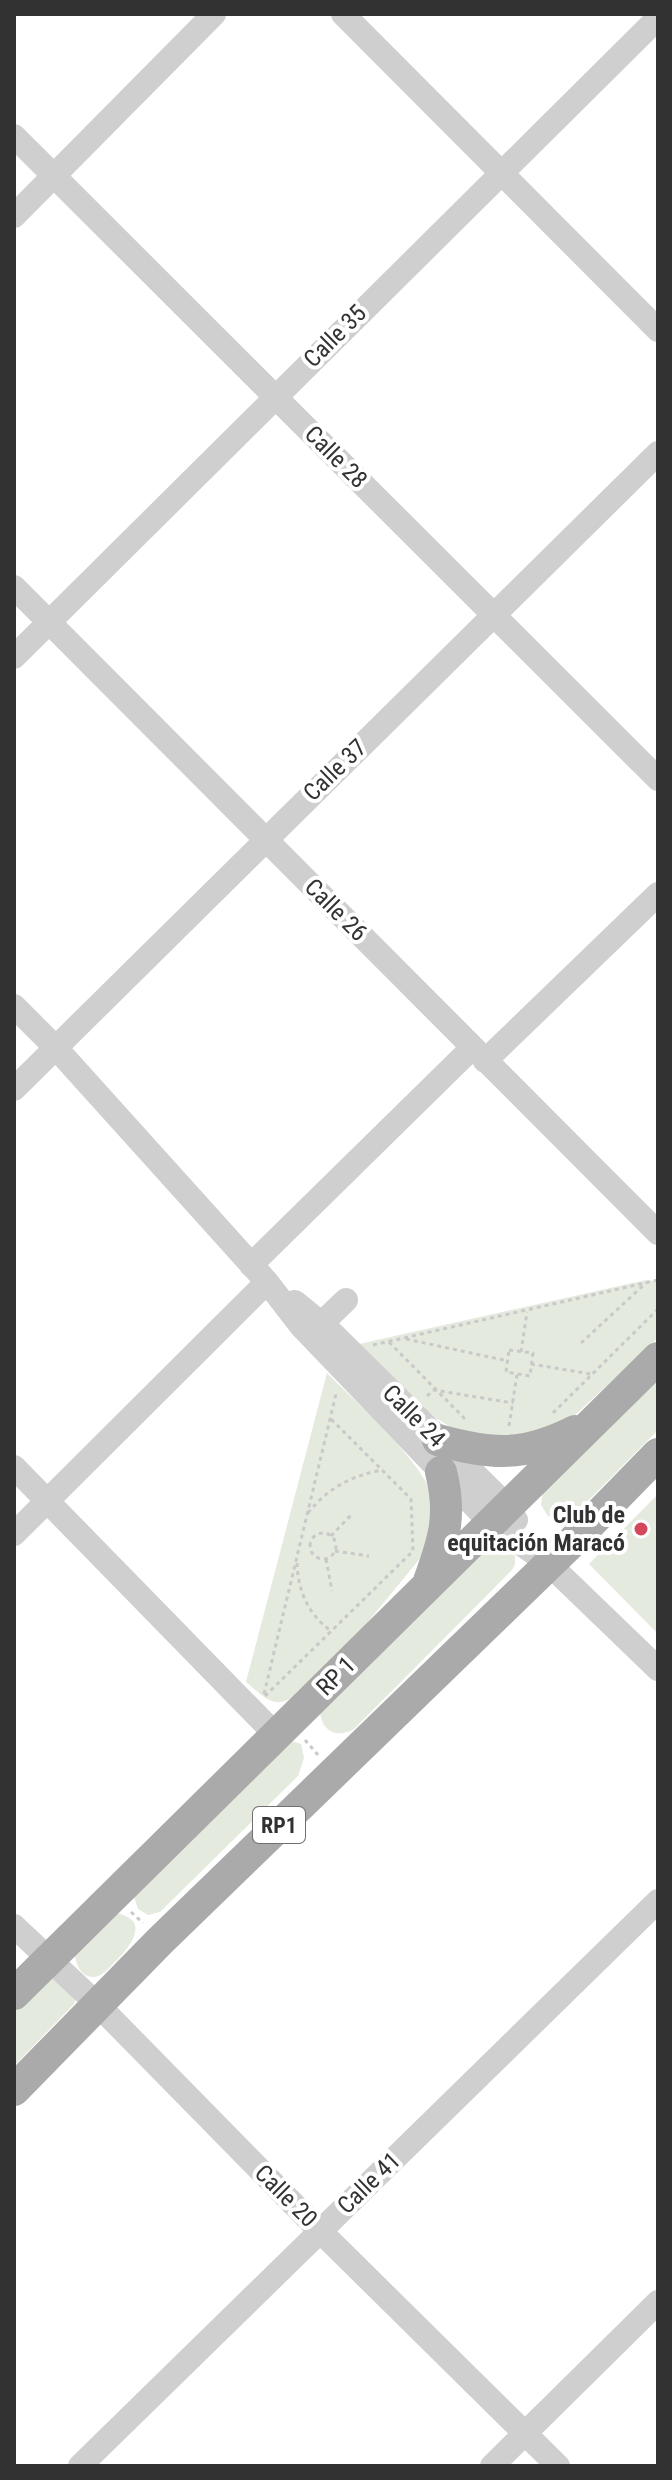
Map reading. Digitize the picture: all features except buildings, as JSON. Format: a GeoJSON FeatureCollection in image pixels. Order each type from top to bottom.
{"type":"FeatureCollection","features":[{"type":"Feature","properties":{"kind":"main road","name":"RP 1"},"geometry":{"type":"LineString","coordinates":[[14,1994],[658,1358]]}},
{"type":"Feature","properties":{"kind":"main road"},"geometry":{"type":"LineString","coordinates":[[427,1586],[446,1529],[447,1496],[439,1456],[531,1448],[554,1441],[595,1420]]}},
{"type":"Feature","properties":{"kind":"main road","name":"RP1"},"geometry":{"type":"LineString","coordinates":[[14,2090],[160,1941],[658,1454]]}},
{"type":"Feature","properties":{"kind":"street"},"geometry":{"type":"LineString","coordinates":[[14,216],[214,14]]}},
{"type":"Feature","properties":{"kind":"street"},"geometry":{"type":"LineString","coordinates":[[343,14],[658,330]]}},
{"type":"Feature","properties":{"kind":"street","name":"Calle 35"},"geometry":{"type":"LineString","coordinates":[[14,657],[658,18]]}},
{"type":"Feature","properties":{"kind":"street","name":"Calle 28"},"geometry":{"type":"LineString","coordinates":[[14,136],[658,779]]}},
{"type":"Feature","properties":{"kind":"street","name":"Calle 37"},"geometry":{"type":"LineString","coordinates":[[14,1089],[658,453]]}},
{"type":"Feature","properties":{"kind":"street","name":"Calle 26"},"geometry":{"type":"LineString","coordinates":[[14,587],[658,1233]]}},
{"type":"Feature","properties":{"kind":"street"},"geometry":{"type":"LineString","coordinates":[[14,1534],[259,1274],[478,1055],[658,894]]}},
{"type":"Feature","properties":{"kind":"street","name":"Calle 24"},"geometry":{"type":"LineString","coordinates":[[14,1006],[56,1048],[259,1274],[301,1326],[658,1669]]}},
{"type":"Feature","properties":{"kind":"street","name":"Calle 24"},"geometry":{"type":"LineString","coordinates":[[259,1274],[322,1323],[439,1456]]}},
{"type":"Feature","properties":{"kind":"street"},"geometry":{"type":"LineString","coordinates":[[322,1323],[346,1300]]}},
{"type":"Feature","properties":{"kind":"street"},"geometry":{"type":"LineString","coordinates":[[14,1467],[282,1728]]}},
{"type":"Feature","properties":{"kind":"street","name":"Calle 41"},"geometry":{"type":"LineString","coordinates":[[80,2466],[658,1901]]}},
{"type":"Feature","properties":{"kind":"street","name":"Calle 20"},"geometry":{"type":"LineString","coordinates":[[14,1926],[51,1958],[320,2231],[558,2466]]}},
{"type":"Feature","properties":{"kind":"street"},"geometry":{"type":"LineString","coordinates":[[492,2466],[658,2302]]}},
{"type":"Feature","properties":{"kind":"path"},"geometry":{"type":"LineString","coordinates":[[365,1347],[658,1280]]}},
{"type":"Feature","properties":{"kind":"path"},"geometry":{"type":"LineString","coordinates":[[581,1343],[647,1282]]}},
{"type":"Feature","properties":{"kind":"path"},"geometry":{"type":"LineString","coordinates":[[553,1413],[658,1309]]}},
{"type":"Feature","properties":{"kind":"path"},"geometry":{"type":"LineString","coordinates":[[521,1352],[527,1310]]}},
{"type":"Feature","properties":{"kind":"path"},"geometry":{"type":"LineString","coordinates":[[404,1339],[508,1361]]}},
{"type":"Feature","properties":{"kind":"path"},"geometry":{"type":"LineString","coordinates":[[389,1342],[474,1427]]}},
{"type":"Feature","properties":{"kind":"path"},"geometry":{"type":"LineString","coordinates":[[509,1350],[533,1353],[530,1376],[506,1372],[508,1361],[509,1350]]}},
{"type":"Feature","properties":{"kind":"path"},"geometry":{"type":"LineString","coordinates":[[531,1364],[592,1374]]}},
{"type":"Feature","properties":{"kind":"path"},"geometry":{"type":"LineString","coordinates":[[507,1434],[517,1374]]}},
{"type":"Feature","properties":{"kind":"path"},"geometry":{"type":"LineString","coordinates":[[329,1387],[336,1394],[330,1418],[298,1551],[263,1698],[413,1551],[411,1499],[330,1418]]}},
{"type":"Feature","properties":{"kind":"path"},"geometry":{"type":"LineString","coordinates":[[434,1390],[513,1403]]}},
{"type":"Feature","properties":{"kind":"path"},"geometry":{"type":"LineString","coordinates":[[307,1514],[336,1487],[361,1474],[382,1470]]}},
{"type":"Feature","properties":{"kind":"path"},"geometry":{"type":"LineString","coordinates":[[331,1536],[352,1514]]}},
{"type":"Feature","properties":{"kind":"path"},"geometry":{"type":"LineString","coordinates":[[318,1534],[331,1536],[336,1543],[335,1551],[326,1559],[314,1556],[310,1544],[318,1534]]}},
{"type":"Feature","properties":{"kind":"path"},"geometry":{"type":"LineString","coordinates":[[298,1551],[299,1584],[304,1599],[314,1616],[331,1631]]}},
{"type":"Feature","properties":{"kind":"path"},"geometry":{"type":"LineString","coordinates":[[335,1551],[369,1556]]}},
{"type":"Feature","properties":{"kind":"path"},"geometry":{"type":"LineString","coordinates":[[326,1559],[332,1591]]}},
{"type":"Feature","properties":{"kind":"path"},"geometry":{"type":"LineString","coordinates":[[282,1728],[334,1772]]}},
{"type":"Feature","properties":{"kind":"path"},"geometry":{"type":"LineString","coordinates":[[114,1895],[160,1941]]}},
{"type":"Feature","properties":{"kind":"shaded area"},"geometry":{"type":"Polygon","coordinates":[[[646,1280],[658,1281],[658,1338],[561,1428],[524,1439],[459,1432],[434,1417],[406,1393],[359,1344],[646,1280]]]}},
{"type":"Feature","properties":{"kind":"shaded area"},"geometry":{"type":"Polygon","coordinates":[[[327,1373],[412,1461],[430,1490],[433,1507],[431,1527],[418,1561],[358,1634],[292,1697],[273,1702],[246,1682],[327,1373]]]}},
{"type":"Feature","properties":{"kind":"shaded area"},"geometry":{"type":"Polygon","coordinates":[[[658,1377],[658,1430],[574,1515],[561,1521],[548,1516],[541,1505],[543,1491],[658,1377]]]}},
{"type":"Feature","properties":{"kind":"shaded area","name":"Club de equitación Maracó"},"geometry":{"type":"Polygon","coordinates":[[[658,1494],[658,1634],[589,1564],[658,1494]]]}},
{"type":"Feature","properties":{"kind":"shaded area"},"geometry":{"type":"Polygon","coordinates":[[[498,1540],[515,1550],[512,1570],[354,1729],[336,1733],[327,1728],[320,1711],[486,1545],[498,1540]]]}},
{"type":"Feature","properties":{"kind":"shaded area"},"geometry":{"type":"Polygon","coordinates":[[[289,1740],[301,1744],[304,1758],[298,1776],[160,1912],[148,1915],[138,1909],[134,1897],[289,1740]]]}},
{"type":"Feature","properties":{"kind":"shaded area"},"geometry":{"type":"Polygon","coordinates":[[[116,1913],[133,1921],[135,1934],[122,1954],[103,1973],[88,1976],[78,1967],[75,1953],[116,1913]]]}},
{"type":"Feature","properties":{"kind":"shaded area"},"geometry":{"type":"Polygon","coordinates":[[[57,1977],[76,1998],[74,2004],[14,2066],[14,2012],[45,1981],[57,1977]]]}},
{"type":"Feature","properties":{"kind":"place","name":"Club de equitación Maracó"},"geometry":{"type":"Point","coordinates":[641,1529]}}]}
